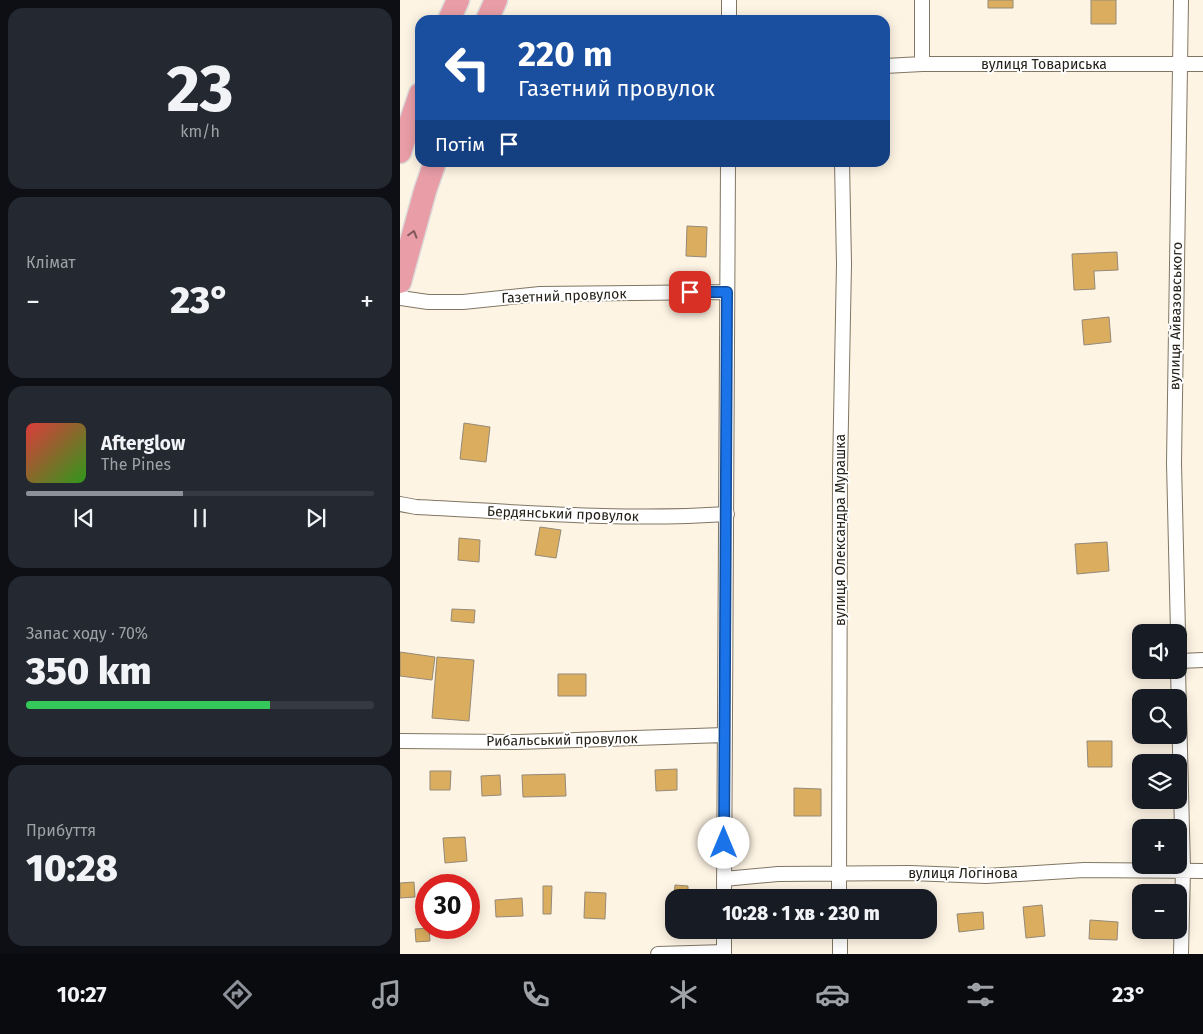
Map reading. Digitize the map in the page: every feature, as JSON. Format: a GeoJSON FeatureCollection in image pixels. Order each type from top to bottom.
{"type":"FeatureCollection","features":[{"type":"Feature","properties":{"kind":"main road"},"geometry":{"type":"LineString","coordinates":[[451,15],[458,0]]}},
{"type":"Feature","properties":{"kind":"main road"},"geometry":{"type":"LineString","coordinates":[[489,15],[496,0]]}},
{"type":"Feature","properties":{"kind":"main road"},"geometry":{"type":"LineString","coordinates":[[400,152],[415,108]]}},
{"type":"Feature","properties":{"kind":"main road"},"geometry":{"type":"LineString","coordinates":[[402,269],[433,167]]}},
{"type":"Feature","properties":{"kind":"street"},"geometry":{"type":"LineString","coordinates":[[729,0],[729,15]]}},
{"type":"Feature","properties":{"kind":"street"},"geometry":{"type":"LineString","coordinates":[[922,0],[922,64]]}},
{"type":"Feature","properties":{"kind":"street","name":"вулиця Айвазовського"},"geometry":{"type":"LineString","coordinates":[[1178,624],[1174,463],[1181,0]]}},
{"type":"Feature","properties":{"kind":"street","name":"вулиця Товариська"},"geometry":{"type":"LineString","coordinates":[[890,66],[922,64],[1203,64]]}},
{"type":"Feature","properties":{"kind":"street"},"geometry":{"type":"LineString","coordinates":[[724,889],[728,167]]}},
{"type":"Feature","properties":{"kind":"street","name":"вулиця Олександра Мурашка"},"geometry":{"type":"LineString","coordinates":[[839,889],[840,471],[844,264],[842,167]]}},
{"type":"Feature","properties":{"kind":"street","name":"Газетний провулок"},"geometry":{"type":"LineString","coordinates":[[400,298],[428,302],[462,302],[540,294],[727,292]]}},
{"type":"Feature","properties":{"kind":"street","name":"Бердянський провулок"},"geometry":{"type":"LineString","coordinates":[[400,504],[416,507],[615,516],[683,517],[727,514]]}},
{"type":"Feature","properties":{"kind":"street"},"geometry":{"type":"LineString","coordinates":[[1187,660],[1203,660]]}},
{"type":"Feature","properties":{"kind":"street"},"geometry":{"type":"LineString","coordinates":[[1178,679],[1182,819]]}},
{"type":"Feature","properties":{"kind":"street","name":"Рибальський провулок"},"geometry":{"type":"LineString","coordinates":[[400,742],[517,742],[724,735]]}},
{"type":"Feature","properties":{"kind":"street","name":"вулиця Логінова"},"geometry":{"type":"LineString","coordinates":[[724,879],[778,874],[910,873],[986,876],[1084,870],[1132,870]]}},
{"type":"Feature","properties":{"kind":"street","name":"вулиця Логінова"},"geometry":{"type":"LineString","coordinates":[[1187,870],[1203,870]]}},
{"type":"Feature","properties":{"kind":"street"},"geometry":{"type":"LineString","coordinates":[[1181,954],[1183,874]]}},
{"type":"Feature","properties":{"kind":"street"},"geometry":{"type":"LineString","coordinates":[[658,954],[724,953],[724,939]]}},
{"type":"Feature","properties":{"kind":"street"},"geometry":{"type":"LineString","coordinates":[[840,939],[840,954]]}},
{"type":"Feature","properties":{"kind":"building"},"geometry":{"type":"Polygon","coordinates":[[[988,0],[1013,0],[1013,8],[988,8],[988,0]]]}},
{"type":"Feature","properties":{"kind":"building"},"geometry":{"type":"Polygon","coordinates":[[[1091,0],[1116,0],[1116,24],[1091,24],[1091,0]]]}},
{"type":"Feature","properties":{"kind":"building"},"geometry":{"type":"Polygon","coordinates":[[[687,226],[707,227],[706,257],[686,256],[687,226]]]}},
{"type":"Feature","properties":{"kind":"building"},"geometry":{"type":"Polygon","coordinates":[[[1117,252],[1118,270],[1094,271],[1095,289],[1074,290],[1072,254],[1117,252]]]}},
{"type":"Feature","properties":{"kind":"building"},"geometry":{"type":"Polygon","coordinates":[[[1109,317],[1111,342],[1084,345],[1082,320],[1109,317]]]}},
{"type":"Feature","properties":{"kind":"building"},"geometry":{"type":"Polygon","coordinates":[[[464,423],[490,427],[486,462],[460,459],[464,423]]]}},
{"type":"Feature","properties":{"kind":"building"},"geometry":{"type":"Polygon","coordinates":[[[540,527],[561,530],[556,558],[535,555],[540,527]]]}},
{"type":"Feature","properties":{"kind":"building"},"geometry":{"type":"Polygon","coordinates":[[[459,538],[480,540],[479,562],[458,560],[459,538]]]}},
{"type":"Feature","properties":{"kind":"building"},"geometry":{"type":"Polygon","coordinates":[[[1107,542],[1109,571],[1077,574],[1075,544],[1107,542]]]}},
{"type":"Feature","properties":{"kind":"building"},"geometry":{"type":"Polygon","coordinates":[[[452,609],[475,610],[474,623],[451,621],[452,609]]]}},
{"type":"Feature","properties":{"kind":"building"},"geometry":{"type":"Polygon","coordinates":[[[400,652],[435,657],[432,680],[400,676],[400,652]]]}},
{"type":"Feature","properties":{"kind":"building"},"geometry":{"type":"Polygon","coordinates":[[[437,657],[474,660],[469,721],[432,718],[437,657]]]}},
{"type":"Feature","properties":{"kind":"building"},"geometry":{"type":"Polygon","coordinates":[[[558,674],[586,674],[586,696],[558,696],[558,674]]]}},
{"type":"Feature","properties":{"kind":"building"},"geometry":{"type":"Polygon","coordinates":[[[1087,741],[1112,741],[1112,767],[1088,767],[1087,741]]]}},
{"type":"Feature","properties":{"kind":"building"},"geometry":{"type":"Polygon","coordinates":[[[677,769],[677,790],[656,791],[655,770],[677,769]]]}},
{"type":"Feature","properties":{"kind":"building"},"geometry":{"type":"Polygon","coordinates":[[[430,771],[451,771],[450,790],[430,790],[430,771]]]}},
{"type":"Feature","properties":{"kind":"building"},"geometry":{"type":"Polygon","coordinates":[[[565,774],[566,796],[523,797],[522,775],[565,774]]]}},
{"type":"Feature","properties":{"kind":"building"},"geometry":{"type":"Polygon","coordinates":[[[500,775],[501,795],[482,796],[481,776],[500,775]]]}},
{"type":"Feature","properties":{"kind":"building"},"geometry":{"type":"Polygon","coordinates":[[[794,788],[821,789],[821,816],[794,816],[794,788]]]}},
{"type":"Feature","properties":{"kind":"building"},"geometry":{"type":"Polygon","coordinates":[[[465,837],[467,861],[445,863],[443,838],[465,837]]]}},
{"type":"Feature","properties":{"kind":"building"},"geometry":{"type":"Polygon","coordinates":[[[414,882],[415,897],[400,898],[400,883],[414,882]]]}},
{"type":"Feature","properties":{"kind":"building"},"geometry":{"type":"Polygon","coordinates":[[[675,885],[688,886],[688,889],[675,889],[675,885]]]}},
{"type":"Feature","properties":{"kind":"building"},"geometry":{"type":"Polygon","coordinates":[[[543,886],[552,886],[551,914],[543,914],[543,886]]]}},
{"type":"Feature","properties":{"kind":"building"},"geometry":{"type":"Polygon","coordinates":[[[585,892],[606,893],[605,919],[584,918],[585,892]]]}},
{"type":"Feature","properties":{"kind":"building"},"geometry":{"type":"Polygon","coordinates":[[[522,898],[523,916],[496,917],[495,900],[522,898]]]}},
{"type":"Feature","properties":{"kind":"building"},"geometry":{"type":"Polygon","coordinates":[[[1042,905],[1045,936],[1026,938],[1023,907],[1042,905]]]}},
{"type":"Feature","properties":{"kind":"building"},"geometry":{"type":"Polygon","coordinates":[[[983,912],[984,929],[959,932],[957,914],[983,912]]]}},
{"type":"Feature","properties":{"kind":"building"},"geometry":{"type":"Polygon","coordinates":[[[1090,920],[1118,922],[1117,940],[1089,939],[1090,920]]]}},
{"type":"Feature","properties":{"kind":"building"},"geometry":{"type":"Polygon","coordinates":[[[416,939],[430,939],[430,941],[416,942],[416,939]]]}},
{"type":"Feature","properties":{"kind":"route"},"geometry":{"type":"LineString","coordinates":[[690,292],[727,292],[724,843]]}}]}
